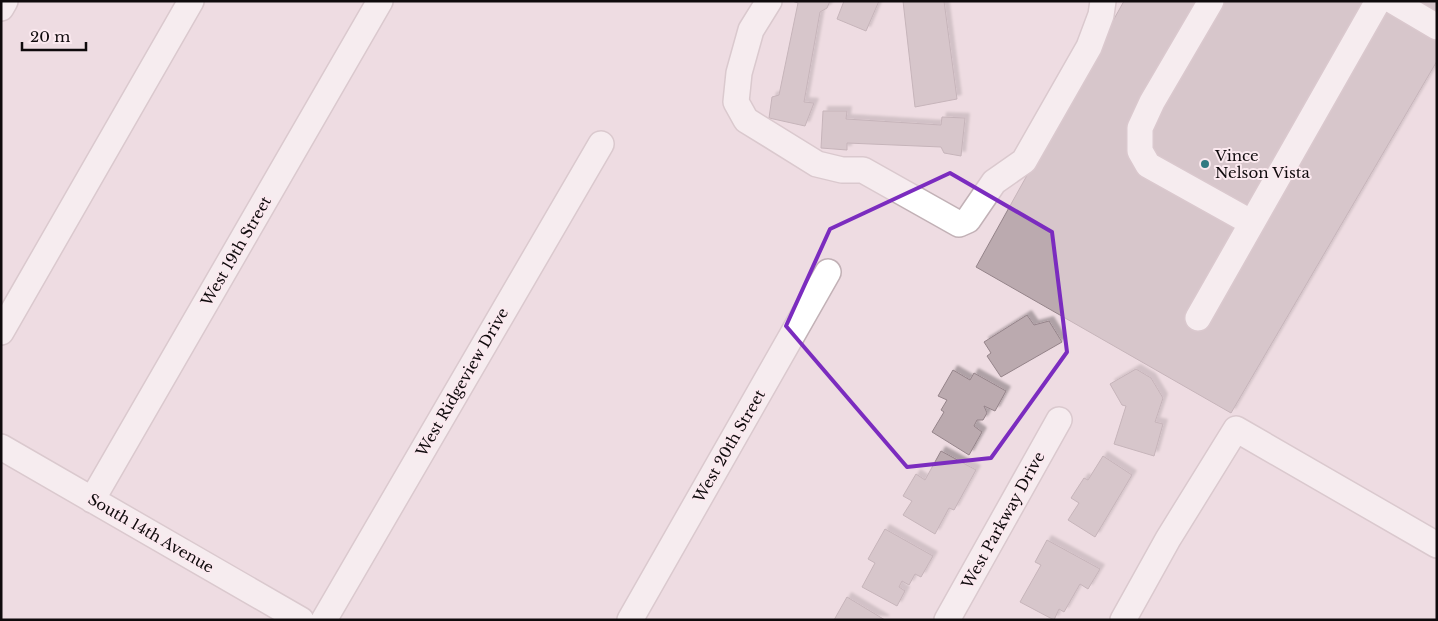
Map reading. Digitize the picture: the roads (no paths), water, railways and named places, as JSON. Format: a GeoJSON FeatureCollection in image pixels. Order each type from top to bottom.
{"type":"FeatureCollection","features":[{"type":"Feature","properties":{"kind":"street"},"geometry":{"type":"LineString","coordinates":[[1,8],[5,1]]}},
{"type":"Feature","properties":{"kind":"street"},"geometry":{"type":"LineString","coordinates":[[1,332],[191,1]]}},
{"type":"Feature","properties":{"kind":"street","name":"West 19th Street"},"geometry":{"type":"LineString","coordinates":[[92,500],[380,1]]}},
{"type":"Feature","properties":{"kind":"street"},"geometry":{"type":"LineString","coordinates":[[769,1],[751,30],[739,73],[736,102],[746,120],[817,164],[842,170],[862,170],[959,224],[968,220],[994,182],[1024,161],[1089,47],[1101,15],[1103,1]]}},
{"type":"Feature","properties":{"kind":"street"},"geometry":{"type":"LineString","coordinates":[[1211,1],[1148,111],[1140,128],[1140,151],[1148,166],[1252,223]]}},
{"type":"Feature","properties":{"kind":"street"},"geometry":{"type":"LineString","coordinates":[[1198,318],[1378,1]]}},
{"type":"Feature","properties":{"kind":"street"},"geometry":{"type":"LineString","coordinates":[[1393,1],[1437,27]]}},
{"type":"Feature","properties":{"kind":"street","name":"West Ridgeview Drive"},"geometry":{"type":"LineString","coordinates":[[324,620],[601,144]]}},
{"type":"Feature","properties":{"kind":"street","name":"West 20th Street"},"geometry":{"type":"LineString","coordinates":[[630,620],[828,272]]}},
{"type":"Feature","properties":{"kind":"street","name":"West Parkway Drive"},"geometry":{"type":"LineString","coordinates":[[947,620],[1059,420]]}},
{"type":"Feature","properties":{"kind":"street"},"geometry":{"type":"LineString","coordinates":[[1123,620],[1168,538],[1236,429],[1437,545]]}},
{"type":"Feature","properties":{"kind":"street","name":"South 14th Avenue"},"geometry":{"type":"LineString","coordinates":[[1,447],[301,620]]}},
{"type":"Feature","properties":{"kind":"place","name":"Vince Nelson Vista"},"geometry":{"type":"Point","coordinates":[1205,164]}}]}
